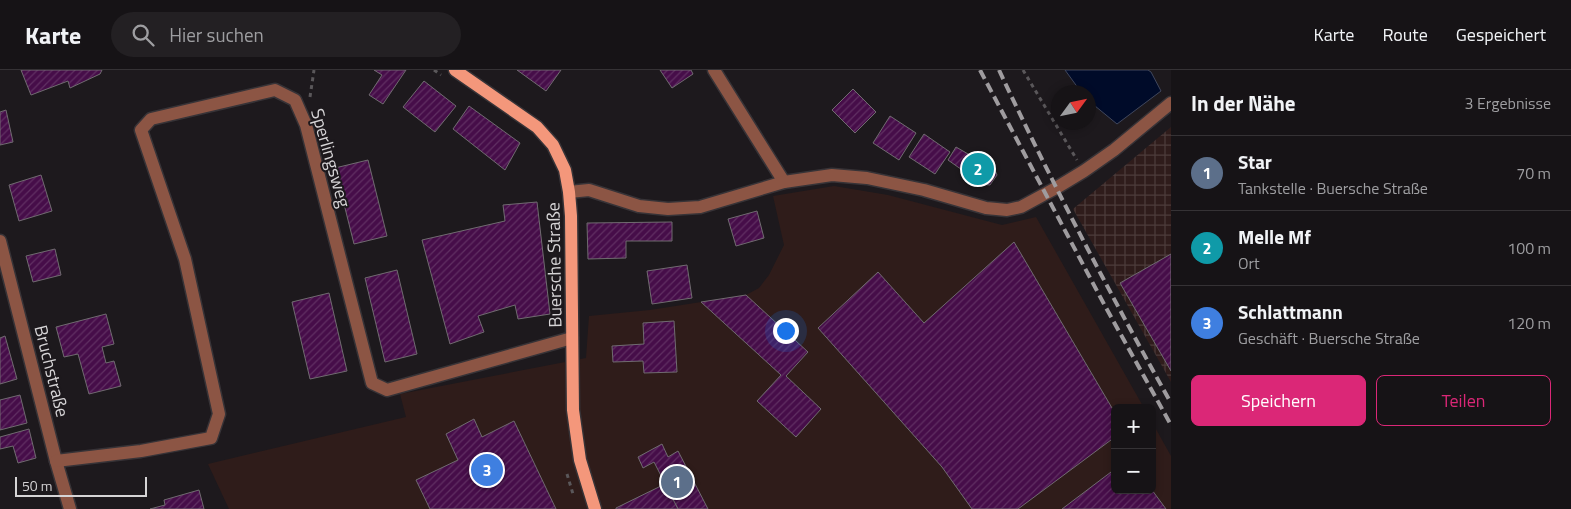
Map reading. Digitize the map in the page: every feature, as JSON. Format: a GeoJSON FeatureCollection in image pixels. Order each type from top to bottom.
{"type":"FeatureCollection","features":[{"type":"Feature","properties":{"kind":"main road","name":"Buersche Straße"},"geometry":{"type":"LineString","coordinates":[[450,74],[537,127],[553,145],[565,170],[570,192],[573,410],[580,460],[595,509]]}},
{"type":"Feature","properties":{"kind":"street"},"geometry":{"type":"LineString","coordinates":[[714,70],[784,182]]}},
{"type":"Feature","properties":{"kind":"street","name":"Sperlingsweg"},"geometry":{"type":"LineString","coordinates":[[56,462],[141,451],[211,438],[219,414],[185,258],[141,130],[151,119],[275,90],[295,100],[306,125],[372,383],[387,390],[572,338]]}},
{"type":"Feature","properties":{"kind":"street"},"geometry":{"type":"LineString","coordinates":[[570,192],[589,190],[639,206],[668,209],[700,207],[784,182],[832,174],[867,178],[924,190],[986,208],[1007,210],[1021,207],[1084,171],[1114,150],[1171,103]]}},
{"type":"Feature","properties":{"kind":"street","name":"Bruchstraße"},"geometry":{"type":"LineString","coordinates":[[0,241],[56,462],[70,509]]}},
{"type":"Feature","properties":{"kind":"path"},"geometry":{"type":"LineString","coordinates":[[434,70],[450,74]]}},
{"type":"Feature","properties":{"kind":"path"},"geometry":{"type":"LineString","coordinates":[[1023,70],[1084,171]]}},
{"type":"Feature","properties":{"kind":"path"},"geometry":{"type":"LineString","coordinates":[[567,472],[575,502]]}},
{"type":"Feature","properties":{"kind":"shaded area"},"geometry":{"type":"Polygon","coordinates":[[[1171,127],[1171,382],[1073,209],[1171,127]]]}},
{"type":"Feature","properties":{"kind":"shaded area"},"geometry":{"type":"Polygon","coordinates":[[[834,186],[888,195],[1002,225],[1036,217],[1142,404],[1111,404],[1111,494],[1156,494],[1156,429],[1171,456],[1171,509],[229,509],[208,464],[406,417],[400,394],[586,358],[589,316],[650,310],[746,295],[759,288],[769,275],[784,245],[773,196],[834,186]]]}},
{"type":"Feature","properties":{"kind":"water"},"geometry":{"type":"Polygon","coordinates":[[[1065,70],[1148,70],[1161,91],[1117,124],[1096,107],[1096,85],[1076,85],[1065,70]]]}},
{"type":"Feature","properties":{"kind":"building"},"geometry":{"type":"Polygon","coordinates":[[[21,70],[102,70],[100,74],[70,88],[68,81],[31,95],[21,70]]]}},
{"type":"Feature","properties":{"kind":"building"},"geometry":{"type":"Polygon","coordinates":[[[374,70],[406,70],[383,104],[369,95],[382,75],[374,70]]]}},
{"type":"Feature","properties":{"kind":"building"},"geometry":{"type":"Polygon","coordinates":[[[517,70],[561,70],[546,91],[517,70]]]}},
{"type":"Feature","properties":{"kind":"building"},"geometry":{"type":"Polygon","coordinates":[[[660,70],[691,70],[693,74],[672,88],[660,70]]]}},
{"type":"Feature","properties":{"kind":"building"},"geometry":{"type":"Polygon","coordinates":[[[424,81],[456,106],[435,132],[403,107],[424,81]]]}},
{"type":"Feature","properties":{"kind":"building"},"geometry":{"type":"Polygon","coordinates":[[[853,89],[876,112],[855,133],[832,110],[853,89]]]}},
{"type":"Feature","properties":{"kind":"building"},"geometry":{"type":"Polygon","coordinates":[[[469,106],[520,143],[505,170],[453,129],[469,106]]]}},
{"type":"Feature","properties":{"kind":"building"},"geometry":{"type":"Polygon","coordinates":[[[6,110],[13,142],[0,145],[0,112],[6,110]]]}},
{"type":"Feature","properties":{"kind":"building"},"geometry":{"type":"Polygon","coordinates":[[[890,116],[916,133],[899,160],[873,143],[890,116]]]}},
{"type":"Feature","properties":{"kind":"building"},"geometry":{"type":"Polygon","coordinates":[[[924,134],[950,152],[935,174],[909,157],[924,134]]]}},
{"type":"Feature","properties":{"kind":"building"},"geometry":{"type":"Polygon","coordinates":[[[956,147],[982,162],[992,163],[997,175],[990,185],[978,184],[972,177],[948,160],[956,147]]]}},
{"type":"Feature","properties":{"kind":"building"},"geometry":{"type":"Polygon","coordinates":[[[368,160],[387,236],[354,244],[335,168],[368,160]]]}},
{"type":"Feature","properties":{"kind":"building"},"geometry":{"type":"Polygon","coordinates":[[[41,175],[52,211],[19,221],[9,185],[41,175]]]}},
{"type":"Feature","properties":{"kind":"building"},"geometry":{"type":"Polygon","coordinates":[[[537,202],[550,314],[518,319],[515,305],[478,316],[484,332],[450,344],[422,240],[505,221],[503,205],[537,202]]]}},
{"type":"Feature","properties":{"kind":"building"},"geometry":{"type":"Polygon","coordinates":[[[757,211],[764,238],[736,246],[728,219],[757,211]]]}},
{"type":"Feature","properties":{"kind":"building"},"geometry":{"type":"Polygon","coordinates":[[[672,222],[672,241],[626,241],[626,258],[588,259],[587,223],[672,222]]]}},
{"type":"Feature","properties":{"kind":"building"},"geometry":{"type":"Polygon","coordinates":[[[1014,242],[1111,406],[1111,440],[1018,509],[972,509],[942,467],[818,328],[878,272],[924,323],[1014,242]]]}},
{"type":"Feature","properties":{"kind":"building"},"geometry":{"type":"Polygon","coordinates":[[[55,249],[61,275],[33,282],[26,256],[55,249]]]}},
{"type":"Feature","properties":{"kind":"building"},"geometry":{"type":"Polygon","coordinates":[[[1171,254],[1171,371],[1120,283],[1171,254]]]}},
{"type":"Feature","properties":{"kind":"building"},"geometry":{"type":"Polygon","coordinates":[[[687,265],[692,298],[652,304],[647,271],[687,265]]]}},
{"type":"Feature","properties":{"kind":"building"},"geometry":{"type":"Polygon","coordinates":[[[397,270],[417,354],[385,362],[365,278],[397,270]]]}},
{"type":"Feature","properties":{"kind":"building"},"geometry":{"type":"Polygon","coordinates":[[[329,293],[347,371],[310,379],[292,302],[329,293]]]}},
{"type":"Feature","properties":{"kind":"building"},"geometry":{"type":"Polygon","coordinates":[[[746,295],[808,352],[786,376],[821,409],[796,437],[757,401],[781,375],[701,302],[746,295]]]}},
{"type":"Feature","properties":{"kind":"building"},"geometry":{"type":"Polygon","coordinates":[[[106,314],[114,344],[102,347],[106,363],[114,361],[121,386],[89,394],[78,354],[64,357],[56,327],[106,314]]]}},
{"type":"Feature","properties":{"kind":"building"},"geometry":{"type":"Polygon","coordinates":[[[674,321],[677,372],[644,373],[643,361],[613,362],[612,346],[644,344],[643,323],[674,321]]]}},
{"type":"Feature","properties":{"kind":"building"},"geometry":{"type":"Polygon","coordinates":[[[5,336],[17,379],[0,384],[0,338],[5,336]]]}},
{"type":"Feature","properties":{"kind":"building"},"geometry":{"type":"Polygon","coordinates":[[[20,395],[27,423],[0,430],[0,400],[20,395]]]}},
{"type":"Feature","properties":{"kind":"building"},"geometry":{"type":"Polygon","coordinates":[[[474,419],[482,437],[514,421],[556,509],[430,509],[416,480],[458,460],[446,434],[474,419]]]}},
{"type":"Feature","properties":{"kind":"building"},"geometry":{"type":"Polygon","coordinates":[[[29,429],[36,458],[18,463],[13,446],[0,449],[0,437],[29,429]]]}},
{"type":"Feature","properties":{"kind":"building"},"geometry":{"type":"Polygon","coordinates":[[[662,444],[668,457],[678,451],[708,509],[678,509],[654,462],[643,468],[638,457],[662,444]]]}},
{"type":"Feature","properties":{"kind":"building"},"geometry":{"type":"Polygon","coordinates":[[[1111,472],[1111,494],[1155,494],[1166,509],[1062,509],[1111,472]]]}},
{"type":"Feature","properties":{"kind":"building"},"geometry":{"type":"Polygon","coordinates":[[[665,484],[678,509],[616,509],[616,508],[665,484]]]}},
{"type":"Feature","properties":{"kind":"building"},"geometry":{"type":"Polygon","coordinates":[[[199,490],[204,509],[150,509],[165,505],[164,500],[199,490]]]}},
{"type":"Feature","properties":{"kind":"railway"},"geometry":{"type":"LineString","coordinates":[[980,70],[1105,306],[1171,425]]}},
{"type":"Feature","properties":{"kind":"railway"},"geometry":{"type":"LineString","coordinates":[[999,70],[1082,238],[1171,403]]}},
{"type":"Feature","properties":{"kind":"place","name":"Melle Mf"},"geometry":{"type":"Point","coordinates":[978,169]}},
{"type":"Feature","properties":{"kind":"place","name":"Schlattmann"},"geometry":{"type":"Point","coordinates":[487,470]}},
{"type":"Feature","properties":{"kind":"place","name":"Star"},"geometry":{"type":"Point","coordinates":[677,482]}}]}
